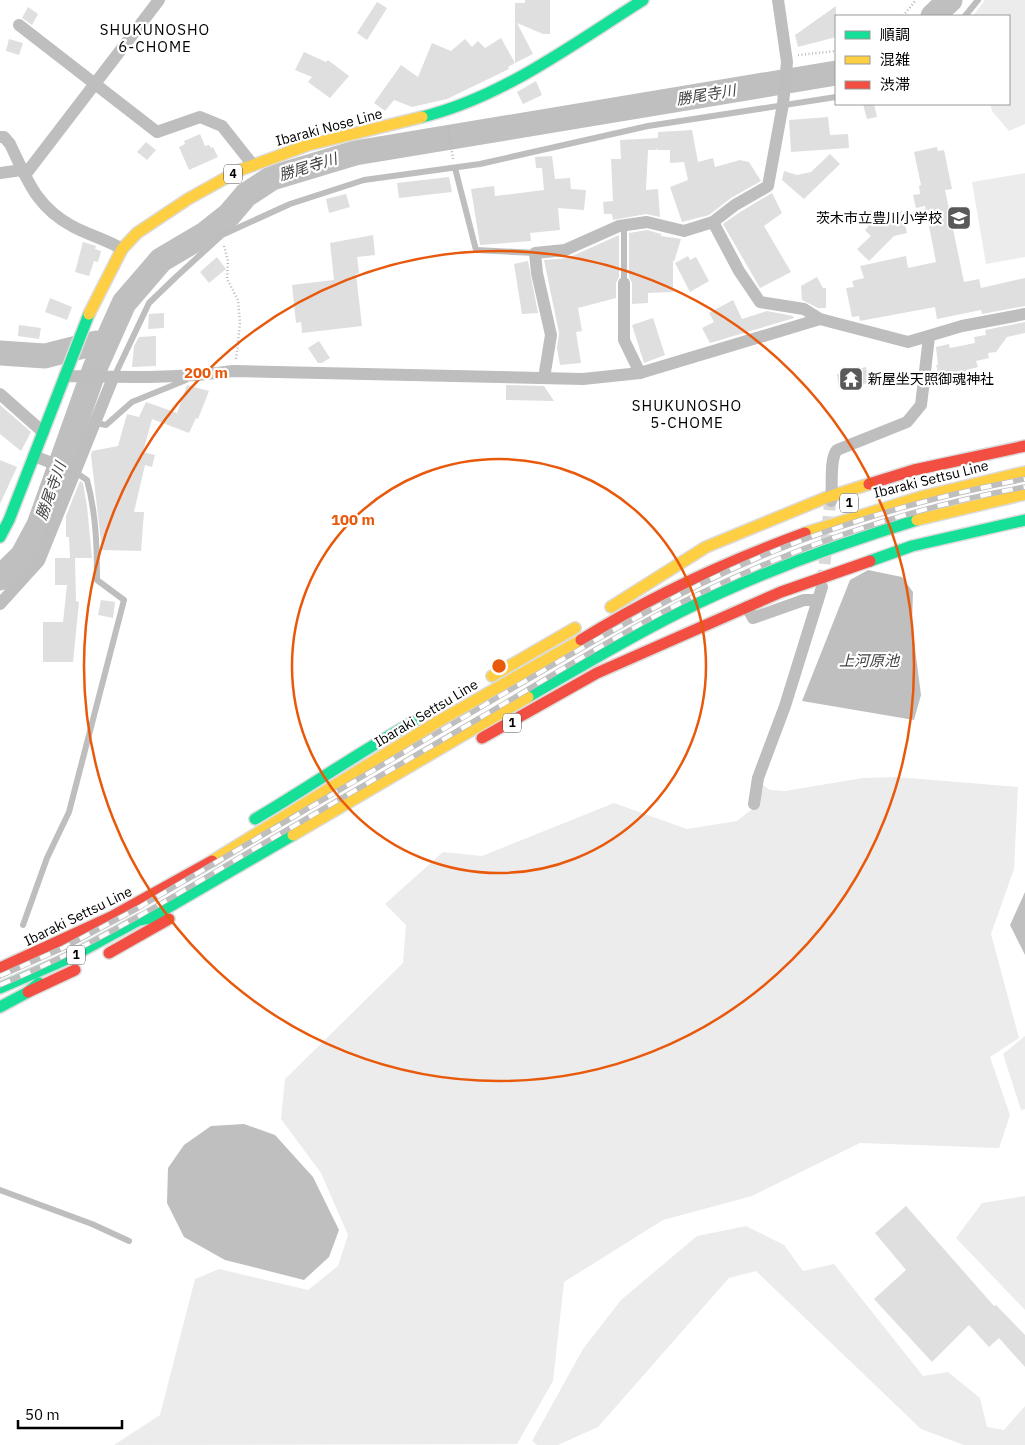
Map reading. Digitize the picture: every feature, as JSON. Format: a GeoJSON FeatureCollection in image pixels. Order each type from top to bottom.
{"type":"FeatureCollection","features":[{"type":"Feature","properties":{"kind":"main road","name":"Ibaraki Nose Line"},"geometry":{"type":"LineString","coordinates":[[0,538],[43,432],[69,376],[72,358],[102,283],[122,249],[137,233],[188,199],[253,165],[308,145],[446,112],[520,77],[643,0]]}},
{"type":"Feature","properties":{"kind":"main road","name":"1"},"geometry":{"type":"LineString","coordinates":[[602,613],[675,571],[723,539],[914,470],[985,453],[1025,446]]}},
{"type":"Feature","properties":{"kind":"main road"},"geometry":{"type":"LineString","coordinates":[[982,470],[1025,468]]}},
{"type":"Feature","properties":{"kind":"main road","name":"Ibaraki Settsu Line"},"geometry":{"type":"LineString","coordinates":[[0,968],[56,945],[135,905],[307,804],[435,723],[532,670],[631,610],[682,584],[781,541],[859,513],[938,490],[1025,472]]}},
{"type":"Feature","properties":{"kind":"main road","name":"1"},"geometry":{"type":"LineString","coordinates":[[0,988],[66,959],[139,920],[150,918],[561,677],[681,610],[744,580],[818,550],[909,521],[1025,494]]}},
{"type":"Feature","properties":{"kind":"main road","name":"1"},"geometry":{"type":"LineString","coordinates":[[675,571],[832,508],[872,496]]}},
{"type":"Feature","properties":{"kind":"main road","name":"1"},"geometry":{"type":"LineString","coordinates":[[728,616],[725,607],[728,602],[809,568],[926,528],[979,504]]}},
{"type":"Feature","properties":{"kind":"main road","name":"1"},"geometry":{"type":"LineString","coordinates":[[28,992],[93,962],[597,673],[800,584],[904,548],[1025,520]]}},
{"type":"Feature","properties":{"kind":"main road"},"geometry":{"type":"LineString","coordinates":[[483,681],[586,622]]}},
{"type":"Feature","properties":{"kind":"main road","name":"1"},"geometry":{"type":"LineString","coordinates":[[367,766],[251,821],[324,779],[361,751],[426,714]]}},
{"type":"Feature","properties":{"kind":"main road"},"geometry":{"type":"LineString","coordinates":[[0,955],[39,939],[94,912]]}},
{"type":"Feature","properties":{"kind":"main road"},"geometry":{"type":"LineString","coordinates":[[0,1007],[141,927],[150,918]]}},
{"type":"Feature","properties":{"kind":"street"},"geometry":{"type":"LineString","coordinates":[[0,173],[23,172],[159,0]]}},
{"type":"Feature","properties":{"kind":"street"},"geometry":{"type":"LineString","coordinates":[[544,378],[551,334],[536,273],[535,253],[565,250],[624,225],[647,222],[684,231],[713,222],[736,205],[768,186],[783,104],[787,59],[778,0]]}},
{"type":"Feature","properties":{"kind":"street"},"geometry":{"type":"LineString","coordinates":[[19,25],[157,132],[200,117],[222,126],[253,165]]}},
{"type":"Feature","properties":{"kind":"street"},"geometry":{"type":"LineString","coordinates":[[0,137],[10,144],[37,199],[53,215],[74,228],[105,239],[122,249]]}},
{"type":"Feature","properties":{"kind":"street"},"geometry":{"type":"LineString","coordinates":[[713,222],[739,271],[760,302],[804,309],[820,319],[908,342],[962,326],[1025,314]]}},
{"type":"Feature","properties":{"kind":"street"},"geometry":{"type":"LineString","coordinates":[[624,283],[624,340],[640,373]]}},
{"type":"Feature","properties":{"kind":"street"},"geometry":{"type":"LineString","coordinates":[[69,376],[111,378],[193,377],[233,371],[583,379],[640,373],[820,319]]}},
{"type":"Feature","properties":{"kind":"street"},"geometry":{"type":"LineString","coordinates":[[831,499],[832,460],[837,450],[907,422],[921,405],[929,337]]}},
{"type":"Feature","properties":{"kind":"street"},"geometry":{"type":"LineString","coordinates":[[0,604],[39,561],[96,423],[111,378]]}},
{"type":"Feature","properties":{"kind":"street"},"geometry":{"type":"LineString","coordinates":[[0,394],[43,432]]}},
{"type":"Feature","properties":{"kind":"street"},"geometry":{"type":"LineString","coordinates":[[34,456],[75,472]]}},
{"type":"Feature","properties":{"kind":"street"},"geometry":{"type":"LineString","coordinates":[[754,804],[758,778],[785,706],[822,587]]}},
{"type":"Feature","properties":{"kind":"street"},"geometry":{"type":"LineString","coordinates":[[747,607],[752,618],[804,600],[818,600]]}},
{"type":"Feature","properties":{"kind":"street"},"geometry":{"type":"LineString","coordinates":[[690,615],[696,630]]}},
{"type":"Feature","properties":{"kind":"lane"},"geometry":{"type":"LineString","coordinates":[[966,15],[978,0]]}},
{"type":"Feature","properties":{"kind":"lane"},"geometry":{"type":"LineString","coordinates":[[111,378],[149,303],[222,236],[290,204],[364,180],[480,164],[648,126],[835,97]]}},
{"type":"Feature","properties":{"kind":"lane"},"geometry":{"type":"LineString","coordinates":[[454,168],[476,250],[535,253]]}},
{"type":"Feature","properties":{"kind":"lane"},"geometry":{"type":"LineString","coordinates":[[624,225],[624,283]]}},
{"type":"Feature","properties":{"kind":"lane"},"geometry":{"type":"LineString","coordinates":[[96,423],[106,425],[132,402],[193,377]]}},
{"type":"Feature","properties":{"kind":"lane"},"geometry":{"type":"LineString","coordinates":[[23,925],[47,858],[69,812],[124,600],[97,580],[95,517],[91,495],[87,480],[75,472]]}},
{"type":"Feature","properties":{"kind":"lane"},"geometry":{"type":"LineString","coordinates":[[0,1190],[92,1224],[128,1242]]}},
{"type":"Feature","properties":{"kind":"path"},"geometry":{"type":"LineString","coordinates":[[904,15],[916,0]]}},
{"type":"Feature","properties":{"kind":"path"},"geometry":{"type":"LineString","coordinates":[[787,59],[835,51]]}},
{"type":"Feature","properties":{"kind":"path"},"geometry":{"type":"LineString","coordinates":[[446,112],[454,168]]}},
{"type":"Feature","properties":{"kind":"path"},"geometry":{"type":"LineString","coordinates":[[222,236],[228,261],[227,279],[238,300],[240,323],[233,371]]}},
{"type":"Feature","properties":{"kind":"shaded area"},"geometry":{"type":"Polygon","coordinates":[[[985,0],[1025,0],[1025,124],[1009,131],[992,111],[990,105],[1010,105],[1010,15],[974,15],[985,0]]]}},
{"type":"Feature","properties":{"kind":"shaded area"},"geometry":{"type":"Polygon","coordinates":[[[1025,173],[1025,257],[986,264],[972,182],[1025,173]]]}},
{"type":"Feature","properties":{"kind":"shaded area"},"geometry":{"type":"Polygon","coordinates":[[[897,777],[1018,787],[1014,869],[991,934],[1019,1038],[990,1057],[1010,1115],[999,1148],[860,1143],[752,1196],[663,1220],[564,1282],[553,1381],[517,1444],[114,1445],[160,1415],[195,1279],[219,1269],[308,1290],[338,1266],[348,1235],[321,1173],[281,1119],[285,1079],[403,963],[406,925],[385,904],[443,852],[482,856],[614,803],[687,829],[737,821],[756,806],[763,785],[770,790],[785,791],[863,778],[897,777]]]}},
{"type":"Feature","properties":{"kind":"shaded area"},"geometry":{"type":"Polygon","coordinates":[[[1025,1036],[1025,1109],[1021,1110],[1003,1054],[1025,1036]]]}},
{"type":"Feature","properties":{"kind":"shaded area"},"geometry":{"type":"Polygon","coordinates":[[[1025,1196],[1025,1310],[956,1238],[982,1203],[1025,1196]]]}},
{"type":"Feature","properties":{"kind":"shaded area"},"geometry":{"type":"Polygon","coordinates":[[[746,1226],[784,1245],[803,1271],[834,1264],[923,1376],[948,1372],[980,1398],[987,1427],[1004,1430],[1025,1406],[1025,1445],[964,1445],[921,1429],[756,1271],[729,1278],[598,1427],[558,1445],[537,1445],[532,1441],[583,1349],[621,1300],[697,1236],[746,1226]]]}},
{"type":"Feature","properties":{"kind":"water","name":"上河原池"},"geometry":{"type":"Polygon","coordinates":[[[868,570],[902,577],[913,592],[912,625],[921,695],[914,720],[802,701],[850,580],[868,570]]]}},
{"type":"Feature","properties":{"kind":"water"},"geometry":{"type":"Polygon","coordinates":[[[1025,892],[1025,955],[1010,925],[1025,892]]]}},
{"type":"Feature","properties":{"kind":"water"},"geometry":{"type":"Polygon","coordinates":[[[244,1124],[275,1135],[313,1177],[339,1230],[329,1257],[304,1280],[225,1260],[184,1237],[167,1203],[168,1168],[184,1145],[211,1126],[244,1124]]]}},
{"type":"Feature","properties":{"kind":"building"},"geometry":{"type":"Polygon","coordinates":[[[525,0],[550,0],[550,34],[543,34],[517,23],[533,54],[515,63],[515,3],[525,3],[525,0]]]}},
{"type":"Feature","properties":{"kind":"building"},"geometry":{"type":"Polygon","coordinates":[[[377,2],[387,8],[367,40],[357,33],[377,2]]]}},
{"type":"Feature","properties":{"kind":"building"},"geometry":{"type":"Polygon","coordinates":[[[836,6],[835,37],[798,47],[795,35],[836,6]]]}},
{"type":"Feature","properties":{"kind":"building"},"geometry":{"type":"Polygon","coordinates":[[[28,7],[38,14],[32,25],[22,18],[28,7]]]}},
{"type":"Feature","properties":{"kind":"building"},"geometry":{"type":"Polygon","coordinates":[[[501,38],[515,63],[508,67],[509,69],[447,99],[412,107],[394,100],[385,111],[374,103],[401,65],[418,77],[432,43],[451,51],[465,39],[472,47],[478,41],[485,48],[501,38]]]}},
{"type":"Feature","properties":{"kind":"building"},"geometry":{"type":"Polygon","coordinates":[[[9,39],[23,43],[19,55],[6,51],[9,39]]]}},
{"type":"Feature","properties":{"kind":"building"},"geometry":{"type":"Polygon","coordinates":[[[304,52],[326,62],[328,60],[349,76],[330,98],[308,82],[312,77],[295,70],[304,52]]]}},
{"type":"Feature","properties":{"kind":"building"},"geometry":{"type":"Polygon","coordinates":[[[536,81],[542,95],[523,104],[517,92],[536,81]]]}},
{"type":"Feature","properties":{"kind":"building"},"geometry":{"type":"Polygon","coordinates":[[[863,105],[874,105],[877,117],[867,119],[863,105]]]}},
{"type":"Feature","properties":{"kind":"building"},"geometry":{"type":"Polygon","coordinates":[[[828,117],[830,135],[848,134],[849,148],[791,152],[789,120],[828,117]]]}},
{"type":"Feature","properties":{"kind":"building"},"geometry":{"type":"Polygon","coordinates":[[[692,130],[698,162],[713,158],[715,167],[740,160],[749,162],[761,181],[731,198],[709,215],[682,222],[670,187],[688,180],[684,162],[670,163],[670,150],[657,150],[656,148],[656,150],[648,150],[646,190],[658,189],[660,217],[646,214],[613,220],[612,214],[604,214],[603,202],[613,201],[611,159],[621,159],[620,140],[658,138],[658,132],[692,130]]]}},
{"type":"Feature","properties":{"kind":"building"},"geometry":{"type":"Polygon","coordinates":[[[200,134],[205,146],[213,147],[218,157],[189,170],[179,147],[185,144],[184,141],[200,134]]]}},
{"type":"Feature","properties":{"kind":"building"},"geometry":{"type":"Polygon","coordinates":[[[146,142],[156,150],[147,160],[137,152],[146,142]]]}},
{"type":"Feature","properties":{"kind":"building"},"geometry":{"type":"Polygon","coordinates":[[[937,147],[938,151],[944,150],[952,189],[945,190],[964,282],[979,279],[981,288],[1025,278],[1025,306],[982,314],[981,310],[937,319],[935,307],[860,321],[859,316],[852,317],[846,288],[854,287],[852,281],[864,278],[860,266],[906,256],[908,268],[936,262],[925,206],[916,208],[913,195],[920,194],[919,186],[921,185],[914,152],[937,147]]]}},
{"type":"Feature","properties":{"kind":"building"},"geometry":{"type":"Polygon","coordinates":[[[830,154],[840,164],[804,199],[782,180],[784,171],[797,175],[811,172],[830,154]]]}},
{"type":"Feature","properties":{"kind":"building"},"geometry":{"type":"Polygon","coordinates":[[[552,156],[555,179],[570,178],[571,189],[586,190],[584,210],[558,208],[560,230],[530,233],[531,241],[480,245],[471,189],[494,186],[495,196],[544,190],[542,168],[536,168],[535,157],[552,156]]]}},
{"type":"Feature","properties":{"kind":"building"},"geometry":{"type":"Polygon","coordinates":[[[449,177],[452,192],[399,198],[397,183],[449,177]]]}},
{"type":"Feature","properties":{"kind":"building"},"geometry":{"type":"Polygon","coordinates":[[[772,193],[782,213],[764,226],[791,272],[760,288],[723,224],[772,193]]]}},
{"type":"Feature","properties":{"kind":"building"},"geometry":{"type":"Polygon","coordinates":[[[346,194],[350,207],[329,213],[326,199],[346,194]]]}},
{"type":"Feature","properties":{"kind":"building"},"geometry":{"type":"Polygon","coordinates":[[[867,211],[879,211],[879,216],[902,211],[907,233],[894,236],[869,261],[857,249],[871,236],[865,230],[868,227],[867,211]]]}},
{"type":"Feature","properties":{"kind":"building"},"geometry":{"type":"Polygon","coordinates":[[[647,230],[661,234],[661,236],[681,239],[674,262],[673,260],[673,292],[648,293],[648,303],[632,304],[632,283],[629,277],[629,233],[647,230]]]}},
{"type":"Feature","properties":{"kind":"building"},"geometry":{"type":"Polygon","coordinates":[[[373,235],[375,255],[357,257],[359,273],[356,274],[362,326],[302,333],[301,322],[296,323],[292,285],[334,280],[330,243],[373,235]]]}},
{"type":"Feature","properties":{"kind":"building"},"geometry":{"type":"Polygon","coordinates":[[[619,235],[619,277],[616,283],[616,298],[578,308],[582,331],[576,332],[581,363],[560,365],[557,348],[559,333],[544,260],[568,258],[619,235]]]}},
{"type":"Feature","properties":{"kind":"building"},"geometry":{"type":"Polygon","coordinates":[[[83,242],[96,246],[95,249],[101,251],[98,262],[94,261],[89,276],[75,272],[83,242]]]}},
{"type":"Feature","properties":{"kind":"building"},"geometry":{"type":"Polygon","coordinates":[[[688,256],[690,260],[696,257],[709,281],[690,292],[675,263],[688,256]]]}},
{"type":"Feature","properties":{"kind":"building"},"geometry":{"type":"Polygon","coordinates":[[[217,257],[226,269],[209,283],[200,272],[217,257]]]}},
{"type":"Feature","properties":{"kind":"building"},"geometry":{"type":"Polygon","coordinates":[[[528,261],[538,313],[522,314],[514,264],[528,261]]]}},
{"type":"Feature","properties":{"kind":"building"},"geometry":{"type":"Polygon","coordinates":[[[817,277],[823,288],[826,288],[826,308],[818,308],[802,300],[801,286],[817,277]]]}},
{"type":"Feature","properties":{"kind":"building"},"geometry":{"type":"Polygon","coordinates":[[[50,298],[72,307],[67,320],[45,312],[50,298]]]}},
{"type":"Feature","properties":{"kind":"building"},"geometry":{"type":"Polygon","coordinates":[[[733,300],[742,319],[767,311],[793,316],[794,318],[710,343],[702,328],[714,322],[709,313],[733,300]]]}},
{"type":"Feature","properties":{"kind":"building"},"geometry":{"type":"Polygon","coordinates":[[[164,313],[164,328],[148,329],[149,314],[164,313]]]}},
{"type":"Feature","properties":{"kind":"building"},"geometry":{"type":"Polygon","coordinates":[[[653,318],[665,355],[644,363],[632,325],[653,318]]]}},
{"type":"Feature","properties":{"kind":"building"},"geometry":{"type":"Polygon","coordinates":[[[1025,322],[1025,333],[1007,337],[996,352],[988,353],[989,358],[976,361],[978,367],[966,370],[966,373],[955,375],[955,378],[940,379],[936,365],[938,365],[936,347],[949,344],[950,348],[975,343],[974,337],[986,335],[985,330],[1025,322]]]}},
{"type":"Feature","properties":{"kind":"building"},"geometry":{"type":"Polygon","coordinates":[[[19,325],[41,328],[39,339],[18,336],[19,325]]]}},
{"type":"Feature","properties":{"kind":"building"},"geometry":{"type":"Polygon","coordinates":[[[156,336],[156,366],[132,367],[134,346],[139,337],[156,336]]]}},
{"type":"Feature","properties":{"kind":"building"},"geometry":{"type":"Polygon","coordinates":[[[319,341],[330,358],[322,363],[318,363],[308,348],[319,341]]]}},
{"type":"Feature","properties":{"kind":"building"},"geometry":{"type":"Polygon","coordinates":[[[866,367],[869,383],[839,388],[837,374],[866,367]]]}},
{"type":"Feature","properties":{"kind":"building"},"geometry":{"type":"Polygon","coordinates":[[[187,385],[209,391],[198,419],[196,418],[189,433],[152,419],[143,452],[155,455],[152,467],[145,465],[134,512],[144,512],[141,551],[102,550],[92,451],[118,446],[127,414],[139,417],[146,402],[177,413],[187,385]]]}},
{"type":"Feature","properties":{"kind":"building"},"geometry":{"type":"Polygon","coordinates":[[[506,385],[544,386],[554,401],[506,400],[506,385]]]}},
{"type":"Feature","properties":{"kind":"building"},"geometry":{"type":"Polygon","coordinates":[[[0,405],[31,432],[21,451],[0,434],[0,405]]]}},
{"type":"Feature","properties":{"kind":"building"},"geometry":{"type":"Polygon","coordinates":[[[0,460],[17,467],[0,504],[0,460]]]}},
{"type":"Feature","properties":{"kind":"building"},"geometry":{"type":"Polygon","coordinates":[[[80,481],[83,483],[87,506],[92,558],[75,558],[76,601],[79,602],[73,662],[43,662],[43,622],[63,622],[67,585],[55,585],[55,558],[70,558],[69,537],[66,537],[66,516],[80,481]]]}},
{"type":"Feature","properties":{"kind":"building"},"geometry":{"type":"Polygon","coordinates":[[[101,600],[115,602],[113,618],[98,615],[101,600]]]}},
{"type":"Feature","properties":{"kind":"building"},"geometry":{"type":"Polygon","coordinates":[[[906,1206],[994,1306],[996,1305],[1025,1335],[1025,1367],[999,1338],[989,1347],[969,1325],[932,1362],[874,1299],[906,1270],[875,1233],[906,1206]]]}},
{"type":"Feature","properties":{"kind":"waterway","name":"勝尾寺川"},"geometry":{"type":"LineString","coordinates":[[934,15],[950,0]]}},
{"type":"Feature","properties":{"kind":"waterway","name":"勝尾寺川"},"geometry":{"type":"LineString","coordinates":[[0,578],[23,555],[39,525],[95,368],[124,303],[161,260],[205,234],[229,215],[246,195],[272,178],[355,153],[835,73]]}},
{"type":"Feature","properties":{"kind":"waterway"},"geometry":{"type":"LineString","coordinates":[[0,353],[45,356],[96,343]]}},
{"type":"Feature","properties":{"kind":"tunnel"},"geometry":{"type":"LineString","coordinates":[[823,582],[830,502]]}},
{"type":"Feature","properties":{"kind":"railway"},"geometry":{"type":"LineString","coordinates":[[0,976],[63,948],[138,908],[574,653],[699,585],[777,550],[858,521],[941,497],[1025,479]]}},
{"type":"Feature","properties":{"kind":"railway"},"geometry":{"type":"LineString","coordinates":[[0,985],[98,939],[617,637],[674,606],[742,574],[861,529],[942,505],[1025,487]]}},
{"type":"Feature","properties":{"kind":"traffic: fast"},"geometry":{"type":"LineString","coordinates":[[422,117],[452,108],[509,83],[537,68],[643,0]]}},
{"type":"Feature","properties":{"kind":"traffic: fast"},"geometry":{"type":"LineString","coordinates":[[0,537],[9,520],[89,314]]}},
{"type":"Feature","properties":{"kind":"traffic: fast"},"geometry":{"type":"LineString","coordinates":[[528,697],[641,632],[709,598],[796,561],[917,520]]}},
{"type":"Feature","properties":{"kind":"traffic: fast"},"geometry":{"type":"LineString","coordinates":[[870,561],[912,546],[1025,520]]}},
{"type":"Feature","properties":{"kind":"traffic: fast"},"geometry":{"type":"LineString","coordinates":[[255,819],[413,722]]}},
{"type":"Feature","properties":{"kind":"traffic: fast"},"geometry":{"type":"LineString","coordinates":[[0,988],[67,959],[139,920],[150,918],[293,835]]}},
{"type":"Feature","properties":{"kind":"traffic: fast"},"geometry":{"type":"LineString","coordinates":[[0,1007],[28,992],[39,983]]}},
{"type":"Feature","properties":{"kind":"traffic: slow"},"geometry":{"type":"LineString","coordinates":[[89,314],[122,249],[137,233],[188,199],[240,170],[308,145],[422,117]]}},
{"type":"Feature","properties":{"kind":"traffic: slow"},"geometry":{"type":"LineString","coordinates":[[805,533],[924,496],[1025,472]]}},
{"type":"Feature","properties":{"kind":"traffic: slow"},"geometry":{"type":"LineString","coordinates":[[611,607],[706,547],[825,498],[869,484]]}},
{"type":"Feature","properties":{"kind":"traffic: slow"},"geometry":{"type":"LineString","coordinates":[[917,520],[1025,494]]}},
{"type":"Feature","properties":{"kind":"traffic: slow"},"geometry":{"type":"LineString","coordinates":[[492,676],[575,628]]}},
{"type":"Feature","properties":{"kind":"traffic: slow"},"geometry":{"type":"LineString","coordinates":[[212,861],[439,721],[581,640]]}},
{"type":"Feature","properties":{"kind":"traffic: slow"},"geometry":{"type":"LineString","coordinates":[[293,835],[528,697]]}},
{"type":"Feature","properties":{"kind":"traffic: jam"},"geometry":{"type":"LineString","coordinates":[[869,484],[914,470],[1025,446]]}},
{"type":"Feature","properties":{"kind":"traffic: jam"},"geometry":{"type":"LineString","coordinates":[[581,640],[690,580],[747,555],[805,533]]}},
{"type":"Feature","properties":{"kind":"traffic: jam"},"geometry":{"type":"LineString","coordinates":[[482,738],[597,673],[781,592],[870,561]]}},
{"type":"Feature","properties":{"kind":"traffic: jam"},"geometry":{"type":"LineString","coordinates":[[0,968],[111,917],[212,861]]}},
{"type":"Feature","properties":{"kind":"traffic: jam"},"geometry":{"type":"LineString","coordinates":[[109,953],[169,919]]}},
{"type":"Feature","properties":{"kind":"traffic: jam"},"geometry":{"type":"LineString","coordinates":[[28,992],[75,970]]}},
{"type":"Feature","properties":{"kind":"place","name":"茨木市立豊川小学校"},"geometry":{"type":"Point","coordinates":[959,218]}},
{"type":"Feature","properties":{"kind":"place","name":"新屋坐天照御魂神社"},"geometry":{"type":"Point","coordinates":[851,379]}},
{"type":"Feature","properties":{"kind":"district","name":"SHUKUNOSHO 6-CHOME"},"geometry":{"type":"Point","coordinates":[155,38]}},
{"type":"Feature","properties":{"kind":"district","name":"SHUKUNOSHO 5-CHOME"},"geometry":{"type":"Point","coordinates":[687,414]}}]}
